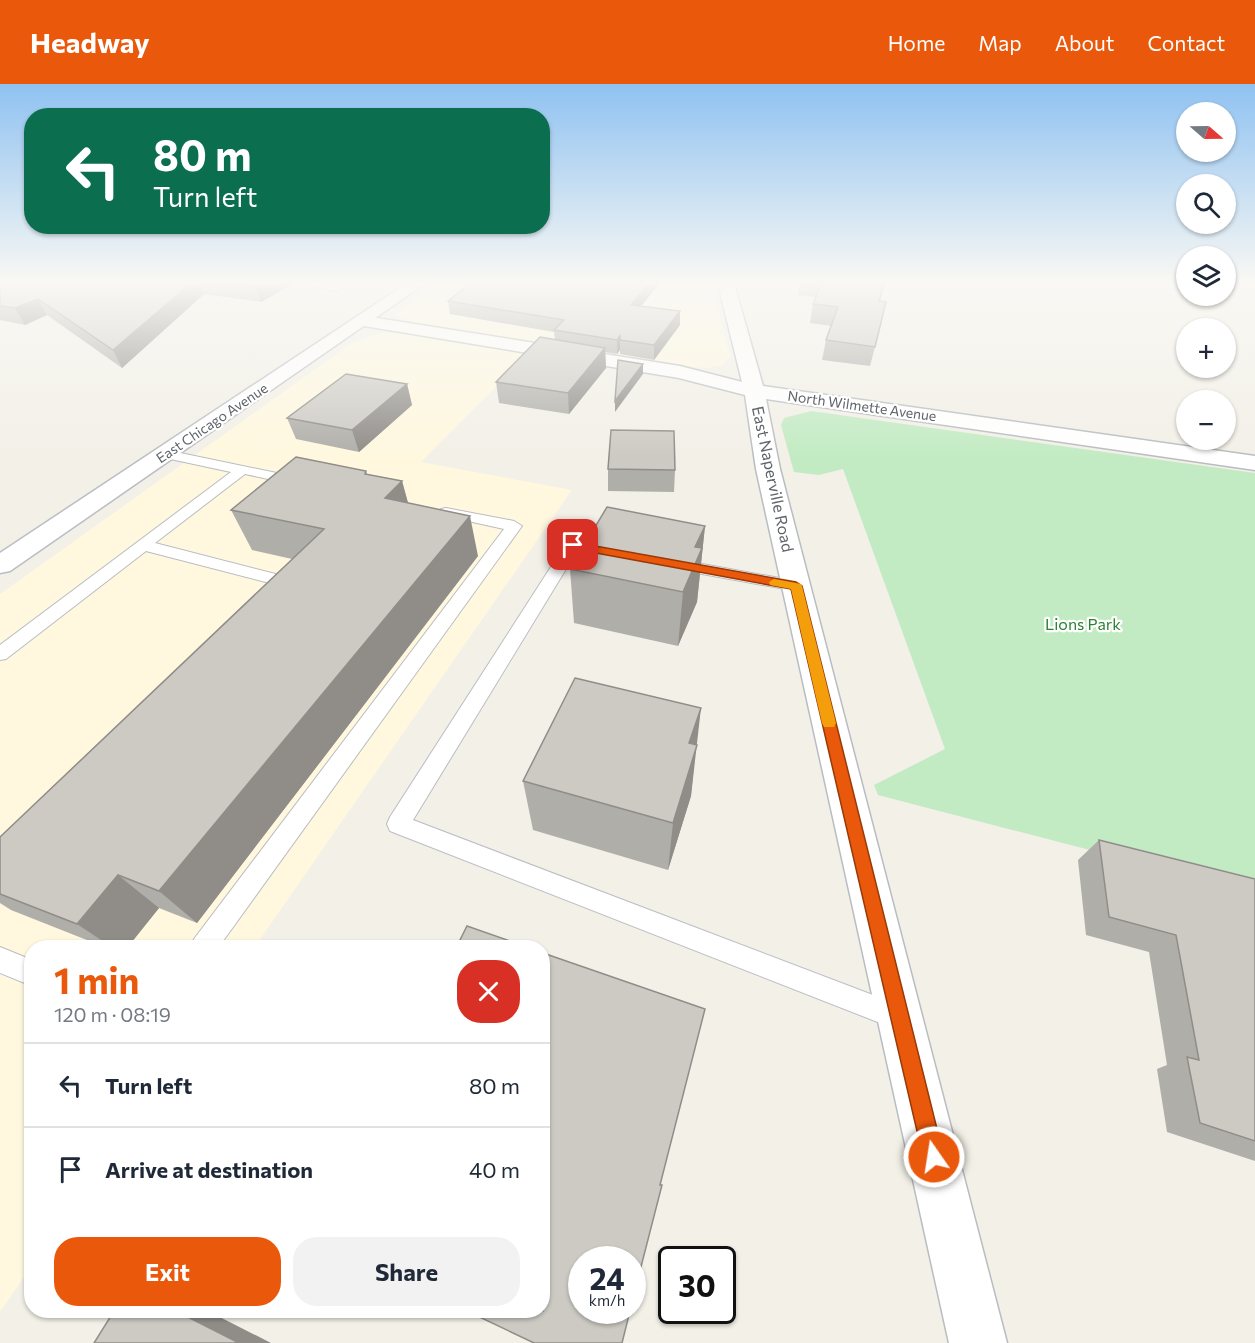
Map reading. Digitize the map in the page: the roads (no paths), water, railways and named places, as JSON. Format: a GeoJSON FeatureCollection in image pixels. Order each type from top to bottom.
{"type":"FeatureCollection","features":[{"type":"Feature","properties":{"kind":"street","name":"East Chicago Avenue"},"geometry":{"type":"LineString","coordinates":[[0,565],[338,339]]}},
{"type":"Feature","properties":{"kind":"street","name":"North Wilmette Avenue"},"geometry":{"type":"LineString","coordinates":[[474,339],[680,372],[754,391],[1255,463]]}},
{"type":"Feature","properties":{"kind":"street","name":"East Naperville Road"},"geometry":{"type":"LineString","coordinates":[[740,339],[754,391],[768,469],[978,1343]]}},
{"type":"Feature","properties":{"kind":"lane"},"geometry":{"type":"LineString","coordinates":[[166,454],[310,484]]}},
{"type":"Feature","properties":{"kind":"lane"},"geometry":{"type":"LineString","coordinates":[[0,654],[242,470]]}},
{"type":"Feature","properties":{"kind":"lane"},"geometry":{"type":"LineString","coordinates":[[208,940],[514,526],[435,509]]}},
{"type":"Feature","properties":{"kind":"lane"},"geometry":{"type":"LineString","coordinates":[[143,545],[297,585],[281,601]]}},
{"type":"Feature","properties":{"kind":"lane"},"geometry":{"type":"LineString","coordinates":[[632,556],[573,545],[398,824],[900,1018]]}},
{"type":"Feature","properties":{"kind":"lane"},"geometry":{"type":"LineString","coordinates":[[655,560],[796,586]]}},
{"type":"Feature","properties":{"kind":"lane"},"geometry":{"type":"LineString","coordinates":[[0,960],[24,970]]}},
{"type":"Feature","properties":{"kind":"park label","name":"Lions Park"},"geometry":{"type":"Point","coordinates":[1083,624]}}]}
